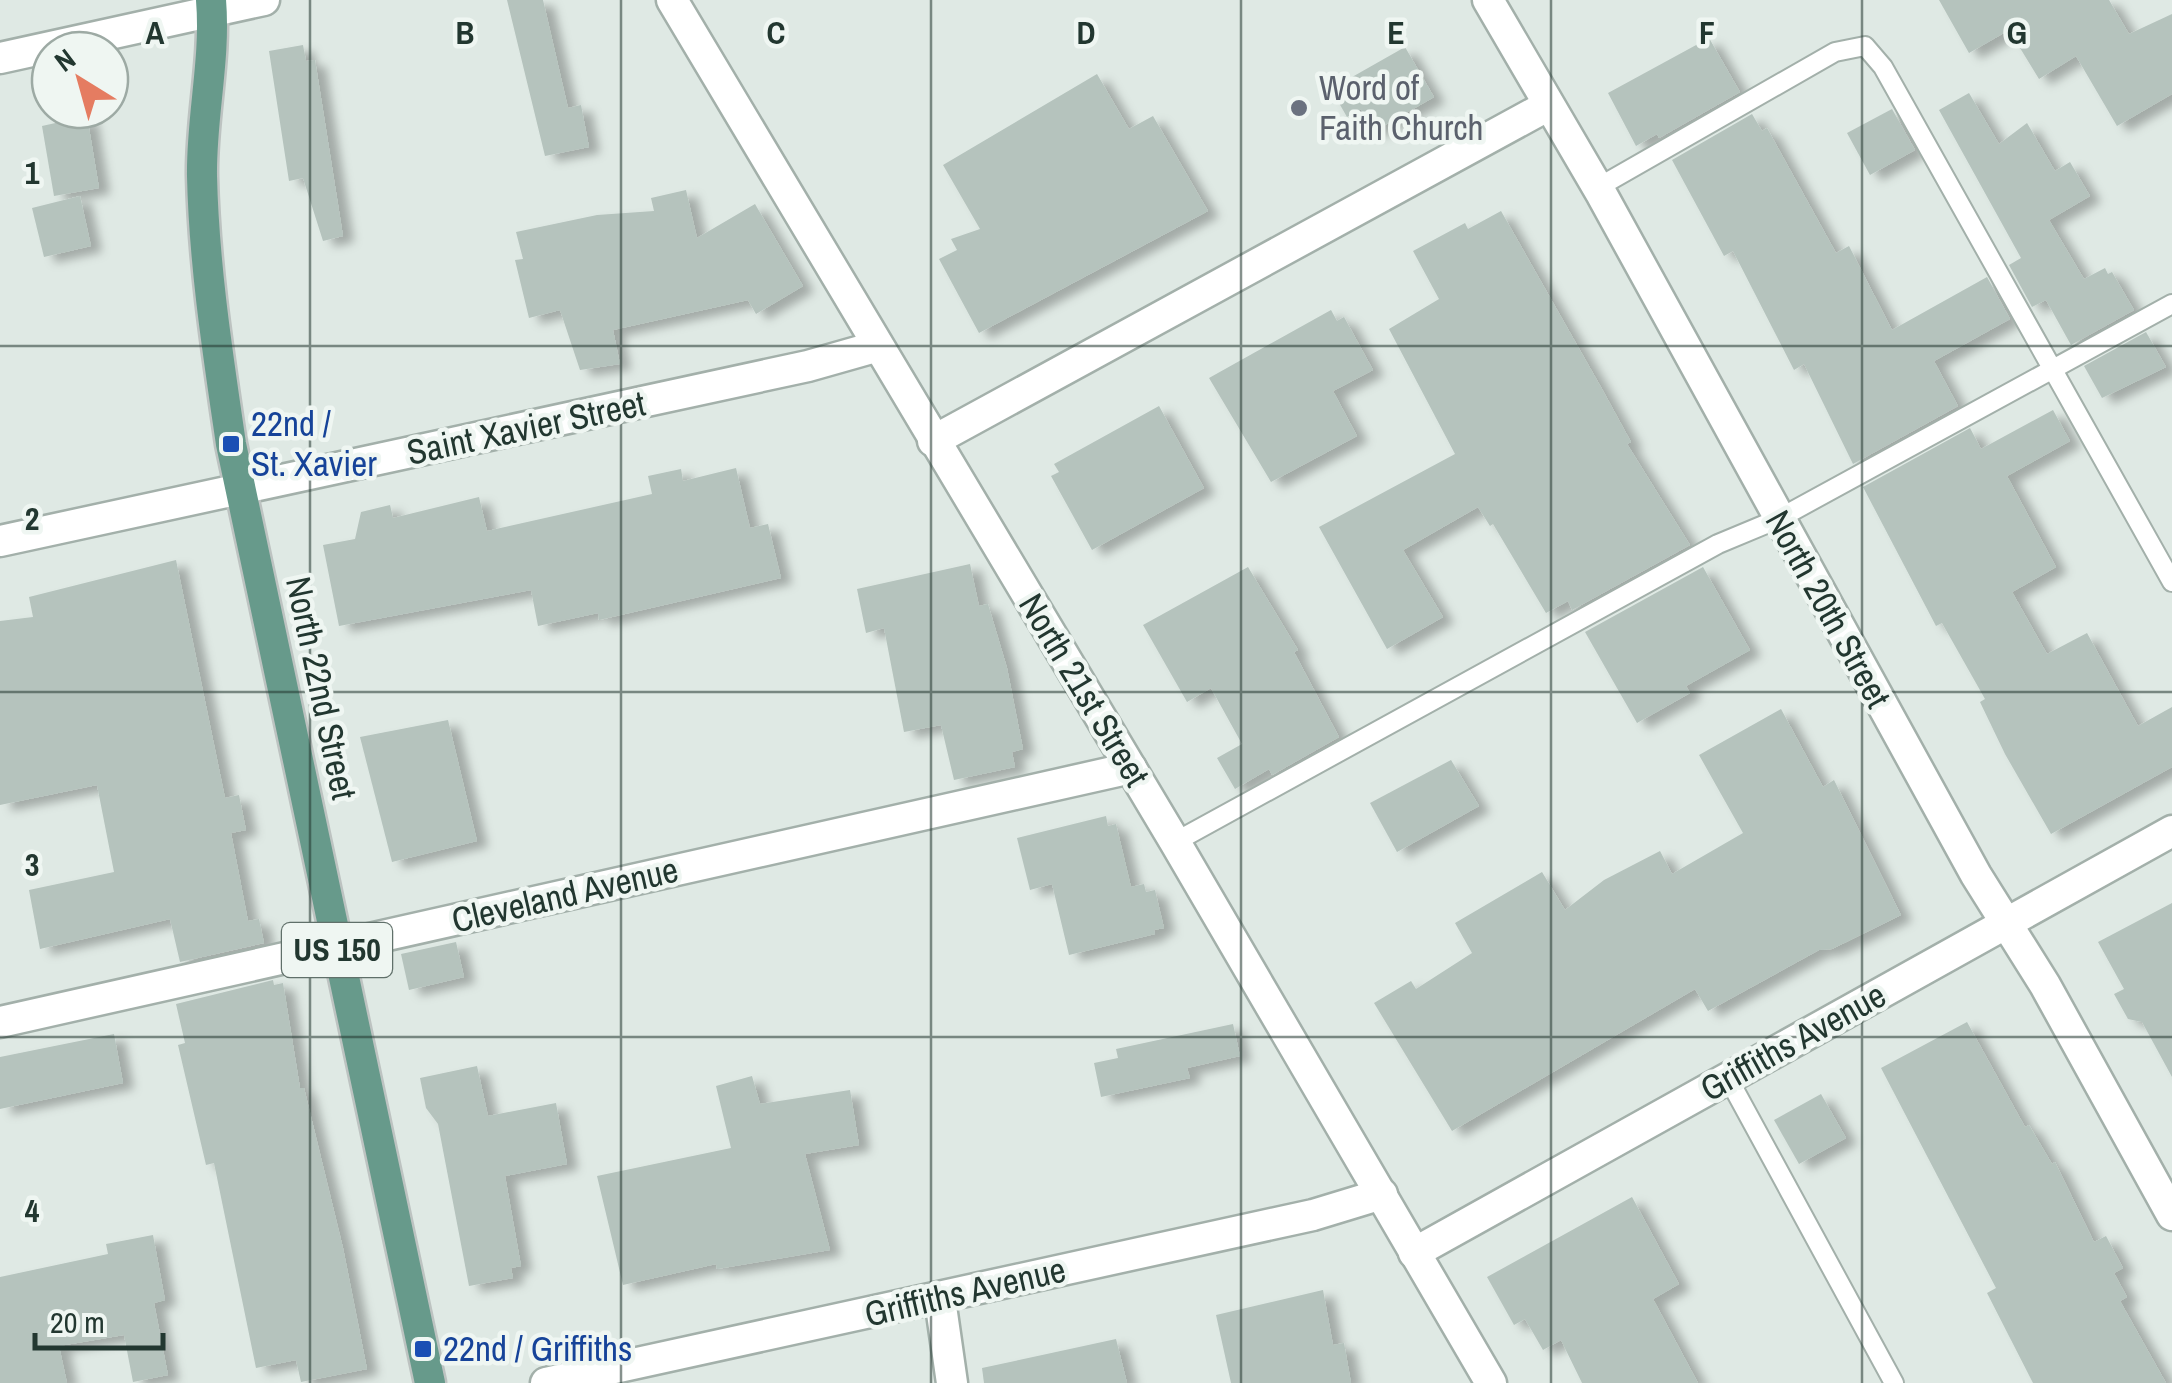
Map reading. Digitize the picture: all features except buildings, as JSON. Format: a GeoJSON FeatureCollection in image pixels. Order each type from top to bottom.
{"type":"FeatureCollection","features":[{"type":"Feature","properties":{"kind":"main road","name":"North 22nd Street"},"geometry":{"type":"LineString","coordinates":[[211,6],[202,174],[212,316],[242,491],[430,1383]]}},
{"type":"Feature","properties":{"kind":"street"},"geometry":{"type":"LineString","coordinates":[[0,58],[211,6],[264,0]]}},
{"type":"Feature","properties":{"kind":"street","name":"North 21st Street"},"geometry":{"type":"LineString","coordinates":[[672,0],[1175,842],[1491,1383]]}},
{"type":"Feature","properties":{"kind":"street","name":"North 20th Street"},"geometry":{"type":"LineString","coordinates":[[1488,0],[2172,1215]]}},
{"type":"Feature","properties":{"kind":"street"},"geometry":{"type":"LineString","coordinates":[[933,441],[1547,106]]}},
{"type":"Feature","properties":{"kind":"street","name":"Saint Xavier Street"},"geometry":{"type":"LineString","coordinates":[[0,541],[242,491],[876,347]]}},
{"type":"Feature","properties":{"kind":"street","name":"Cleveland Avenue"},"geometry":{"type":"LineString","coordinates":[[0,1022],[1130,768]]}},
{"type":"Feature","properties":{"kind":"street","name":"Griffiths Avenue"},"geometry":{"type":"LineString","coordinates":[[1414,1253],[2172,831]]}},
{"type":"Feature","properties":{"kind":"street","name":"Griffiths Avenue"},"geometry":{"type":"LineString","coordinates":[[546,1383],[1313,1215],[1382,1194]]}},
{"type":"Feature","properties":{"kind":"street"},"geometry":{"type":"LineString","coordinates":[[940,1299],[952,1383]]}},
{"type":"Feature","properties":{"kind":"lane"},"geometry":{"type":"LineString","coordinates":[[1597,188],[1835,52],[1866,46],[1883,67],[2172,582]]}},
{"type":"Feature","properties":{"kind":"lane"},"geometry":{"type":"LineString","coordinates":[[1175,842],[1718,544],[1778,518],[2172,304]]}},
{"type":"Feature","properties":{"kind":"lane"},"geometry":{"type":"LineString","coordinates":[[1728,1078],[1894,1383]]}},
{"type":"Feature","properties":{"kind":"place","name":"Word of Faith Church"},"geometry":{"type":"Point","coordinates":[1299,108]}},
{"type":"Feature","properties":{"kind":"place","name":"22nd / St. Xavier"},"geometry":{"type":"Point","coordinates":[231,444]}},
{"type":"Feature","properties":{"kind":"place","name":"22nd / Griffiths"},"geometry":{"type":"Point","coordinates":[423,1349]}}]}
